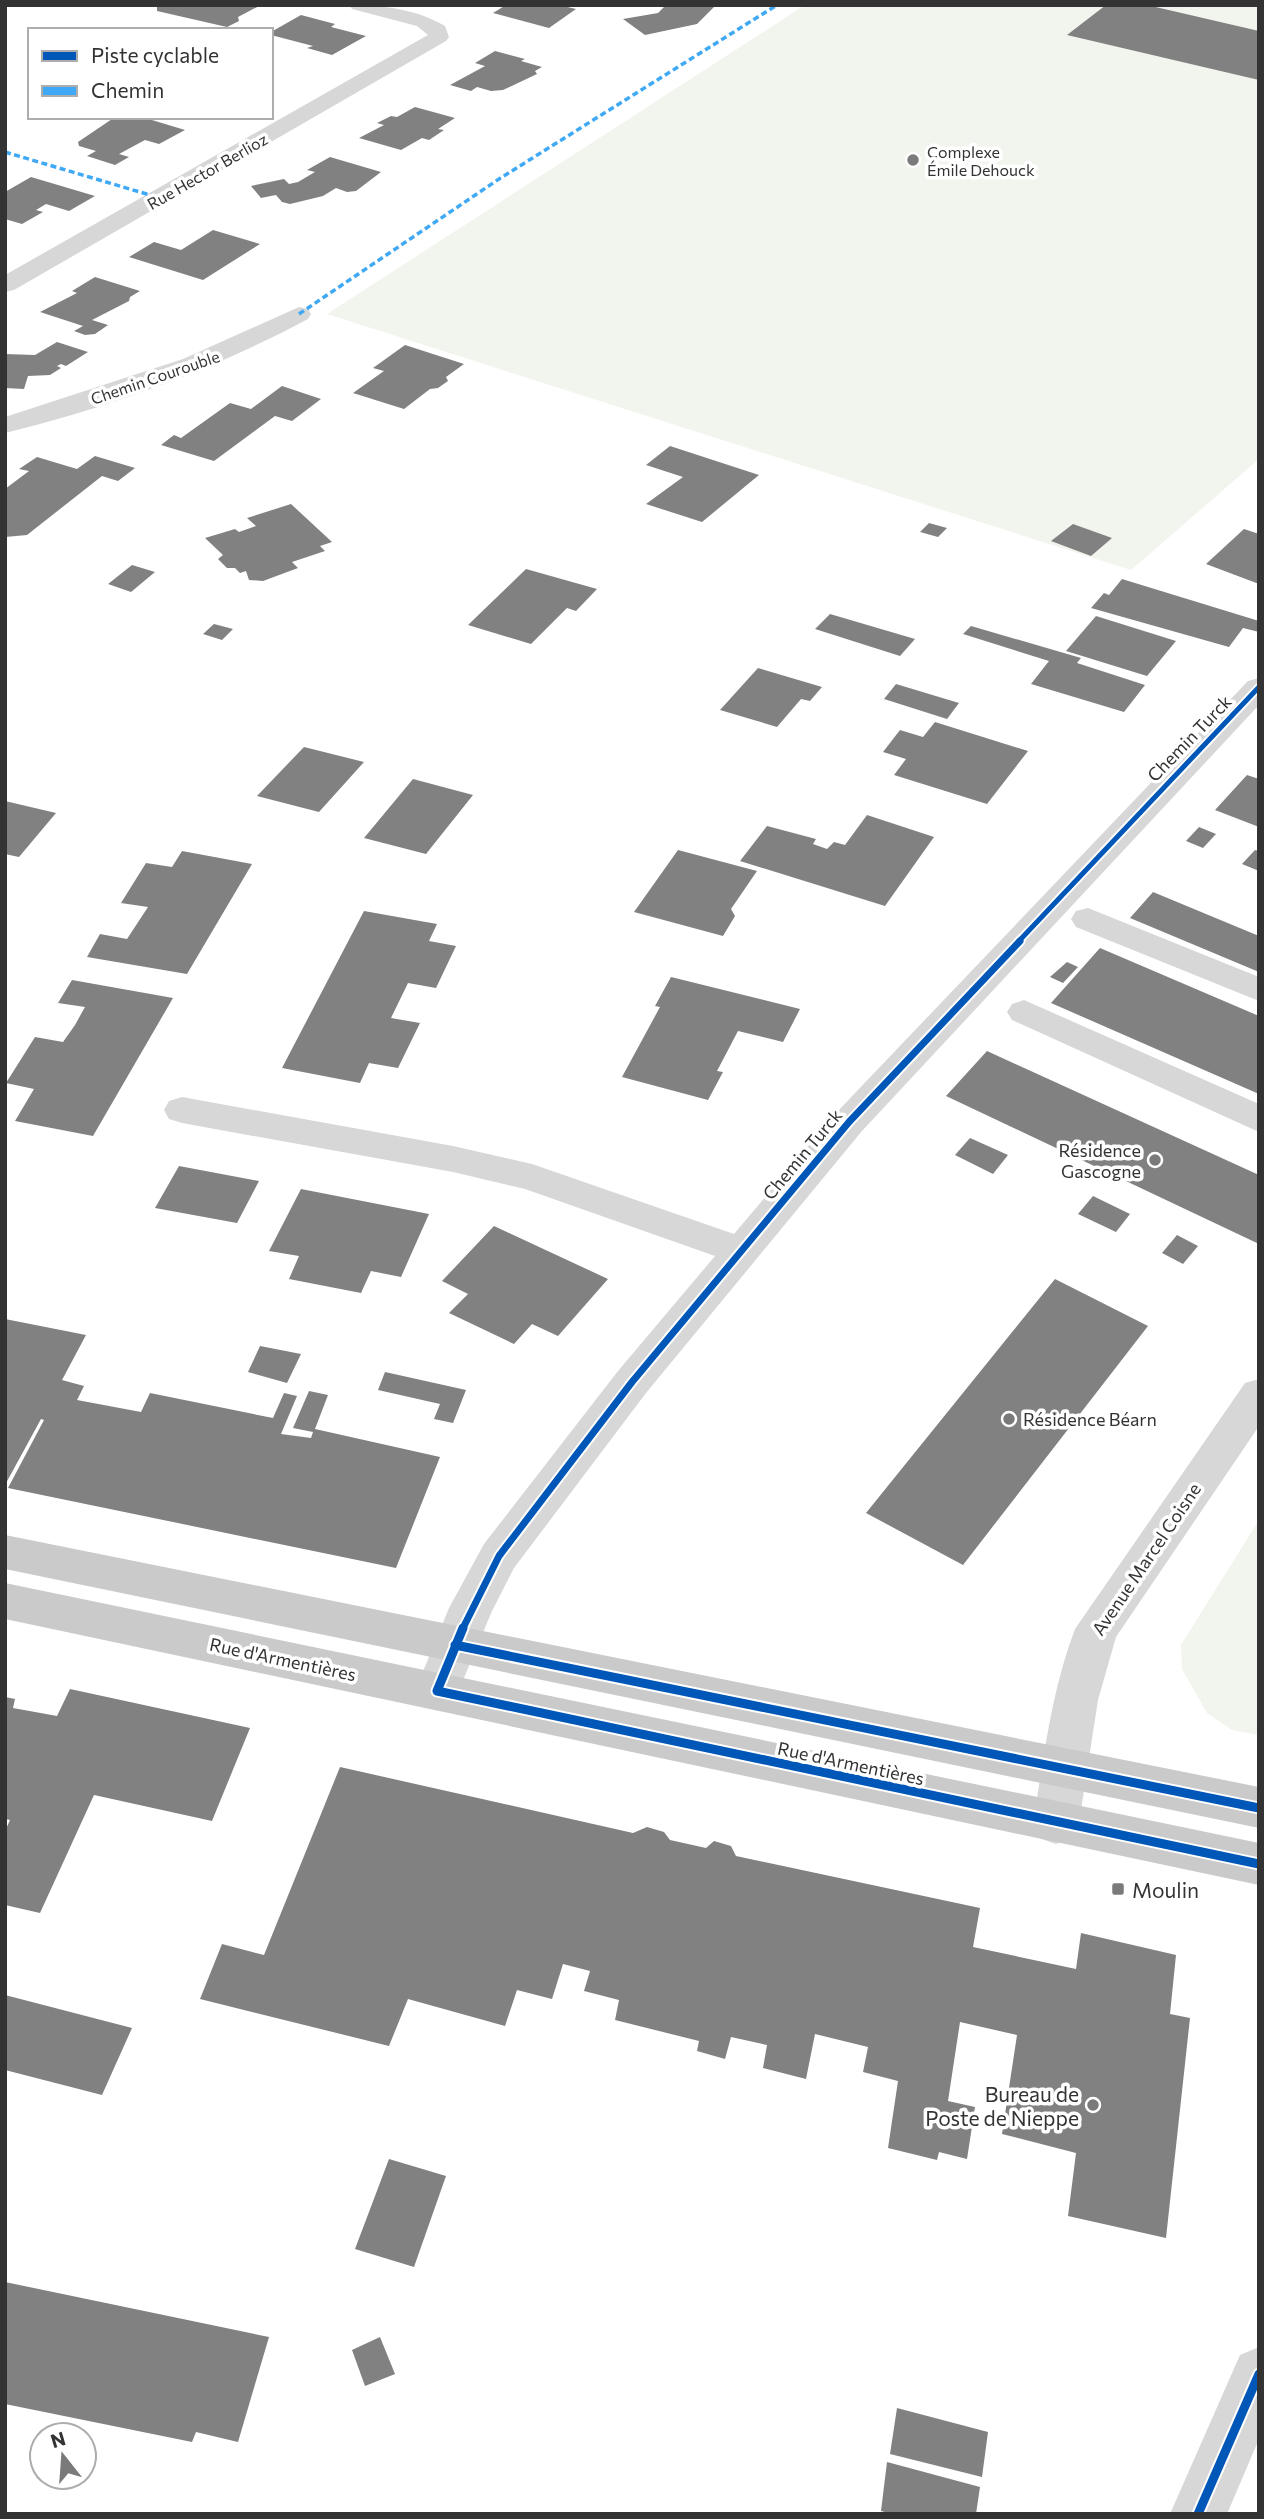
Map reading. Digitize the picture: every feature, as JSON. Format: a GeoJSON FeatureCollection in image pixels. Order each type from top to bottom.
{"type":"FeatureCollection","features":[{"type":"Feature","properties":{"kind":"main road","name":"Rue d'Armentières"},"geometry":{"type":"LineString","coordinates":[[5,1552],[1259,1808]]}},
{"type":"Feature","properties":{"kind":"main road","name":"Rue d'Armentières"},"geometry":{"type":"LineString","coordinates":[[5,1601],[1259,1864]]}},
{"type":"Feature","properties":{"kind":"street","name":"Rue Hector Berlioz"},"geometry":{"type":"LineString","coordinates":[[5,285],[439,37],[438,30],[424,22],[359,5]]}},
{"type":"Feature","properties":{"kind":"street","name":"Chemin Courouble"},"geometry":{"type":"LineString","coordinates":[[5,425],[129,388],[197,363],[249,341],[299,314]]}},
{"type":"Feature","properties":{"kind":"street","name":"Chemin Turck"},"geometry":{"type":"LineString","coordinates":[[437,1692],[479,1591],[499,1556],[632,1382],[849,1122],[1259,687]]}},
{"type":"Feature","properties":{"kind":"street"},"geometry":{"type":"LineString","coordinates":[[1088,919],[1259,990]]}},
{"type":"Feature","properties":{"kind":"street"},"geometry":{"type":"LineString","coordinates":[[1024,1012],[1259,1118]]}},
{"type":"Feature","properties":{"kind":"street"},"geometry":{"type":"LineString","coordinates":[[182,1110],[453,1158],[522,1174],[741,1251]]}},
{"type":"Feature","properties":{"kind":"street","name":"Avenue Marcel Coisne"},"geometry":{"type":"LineString","coordinates":[[1056,1823],[1074,1710],[1088,1649],[1097,1629],[1253,1411]]}},
{"type":"Feature","properties":{"kind":"street"},"geometry":{"type":"LineString","coordinates":[[1198,2514],[1259,2374]]}},
{"type":"Feature","properties":{"kind":"shaded area","name":"Complexe Émile Dehouck"},"geometry":{"type":"Polygon","coordinates":[[[805,5],[1259,5],[1259,459],[1131,570],[327,314],[805,5]]]}},
{"type":"Feature","properties":{"kind":"shaded area"},"geometry":{"type":"Polygon","coordinates":[[[1259,1520],[1259,1735],[1232,1730],[1207,1713],[1182,1669],[1181,1645],[1259,1520]]]}},
{"type":"Feature","properties":{"kind":"building"},"geometry":{"type":"Polygon","coordinates":[[[261,5],[238,17],[239,21],[227,27],[157,11],[157,7],[261,5]]]}},
{"type":"Feature","properties":{"kind":"building"},"geometry":{"type":"Polygon","coordinates":[[[506,5],[559,5],[576,9],[549,28],[493,13],[506,5]]]}},
{"type":"Feature","properties":{"kind":"building"},"geometry":{"type":"Polygon","coordinates":[[[666,5],[715,6],[697,24],[645,35],[623,19],[658,13],[666,5]]]}},
{"type":"Feature","properties":{"kind":"building"},"geometry":{"type":"Polygon","coordinates":[[[1106,5],[1147,5],[1259,31],[1259,80],[1067,35],[1106,5]]]}},
{"type":"Feature","properties":{"kind":"building"},"geometry":{"type":"Polygon","coordinates":[[[301,15],[335,24],[331,27],[366,36],[332,55],[307,48],[313,46],[273,36],[273,31],[301,15]]]}},
{"type":"Feature","properties":{"kind":"building"},"geometry":{"type":"Polygon","coordinates":[[[495,51],[542,67],[535,71],[537,74],[503,90],[491,91],[477,87],[471,91],[450,85],[485,66],[475,63],[495,51]]]}},
{"type":"Feature","properties":{"kind":"building"},"geometry":{"type":"Polygon","coordinates":[[[415,107],[455,118],[438,129],[444,130],[429,140],[422,138],[401,150],[359,138],[384,125],[377,123],[391,116],[397,117],[415,107]]]}},
{"type":"Feature","properties":{"kind":"building"},"geometry":{"type":"Polygon","coordinates":[[[112,119],[149,119],[185,130],[159,144],[145,140],[119,154],[129,157],[115,165],[87,156],[96,151],[79,146],[78,142],[112,119]]]}},
{"type":"Feature","properties":{"kind":"building"},"geometry":{"type":"Polygon","coordinates":[[[330,157],[381,172],[356,191],[347,192],[336,188],[323,196],[290,204],[282,202],[276,195],[261,198],[251,186],[284,179],[289,184],[298,182],[315,172],[307,170],[330,157]]]}},
{"type":"Feature","properties":{"kind":"building"},"geometry":{"type":"Polygon","coordinates":[[[31,177],[95,196],[69,211],[46,204],[36,210],[43,212],[22,224],[5,219],[5,192],[31,177]]]}},
{"type":"Feature","properties":{"kind":"building"},"geometry":{"type":"Polygon","coordinates":[[[213,230],[260,244],[203,280],[129,257],[154,242],[181,250],[213,230]]]}},
{"type":"Feature","properties":{"kind":"building"},"geometry":{"type":"Polygon","coordinates":[[[95,277],[140,291],[130,297],[129,301],[92,320],[108,325],[95,334],[85,335],[74,331],[83,326],[40,312],[77,293],[72,291],[95,277]]]}},
{"type":"Feature","properties":{"kind":"building"},"geometry":{"type":"Polygon","coordinates":[[[57,342],[88,352],[66,366],[57,366],[61,368],[50,375],[28,376],[24,389],[5,388],[5,354],[35,355],[57,342]]]}},
{"type":"Feature","properties":{"kind":"building"},"geometry":{"type":"Polygon","coordinates":[[[405,345],[464,364],[446,377],[448,381],[438,388],[430,389],[404,409],[353,393],[384,371],[373,368],[405,345]]]}},
{"type":"Feature","properties":{"kind":"building"},"geometry":{"type":"Polygon","coordinates":[[[282,386],[321,399],[292,421],[275,416],[214,461],[161,445],[174,435],[181,438],[230,403],[251,409],[282,386]]]}},
{"type":"Feature","properties":{"kind":"building"},"geometry":{"type":"Polygon","coordinates":[[[670,446],[759,475],[702,522],[646,504],[683,477],[646,465],[670,446]]]}},
{"type":"Feature","properties":{"kind":"building"},"geometry":{"type":"Polygon","coordinates":[[[95,456],[135,468],[118,481],[102,476],[27,535],[5,537],[5,489],[29,471],[19,469],[37,457],[77,469],[95,456]]]}},
{"type":"Feature","properties":{"kind":"building"},"geometry":{"type":"Polygon","coordinates":[[[291,504],[332,542],[320,546],[325,551],[292,562],[298,568],[263,581],[249,580],[246,571],[240,573],[235,568],[227,568],[218,559],[223,555],[205,538],[256,526],[247,518],[291,504]]]}},
{"type":"Feature","properties":{"kind":"building"},"geometry":{"type":"Polygon","coordinates":[[[929,523],[947,528],[938,537],[920,532],[929,523]]]}},
{"type":"Feature","properties":{"kind":"building"},"geometry":{"type":"Polygon","coordinates":[[[1073,524],[1112,538],[1091,556],[1051,541],[1073,524]]]}},
{"type":"Feature","properties":{"kind":"building"},"geometry":{"type":"Polygon","coordinates":[[[1244,529],[1259,534],[1259,584],[1206,564],[1244,529]]]}},
{"type":"Feature","properties":{"kind":"building"},"geometry":{"type":"Polygon","coordinates":[[[132,565],[155,572],[131,592],[108,584],[132,565]]]}},
{"type":"Feature","properties":{"kind":"building"},"geometry":{"type":"Polygon","coordinates":[[[526,569],[597,589],[576,611],[567,608],[531,644],[468,625],[526,569]]]}},
{"type":"Feature","properties":{"kind":"building"},"geometry":{"type":"Polygon","coordinates":[[[1122,579],[1259,621],[1259,632],[1243,628],[1229,647],[1091,608],[1104,593],[1109,595],[1122,579]]]}},
{"type":"Feature","properties":{"kind":"building"},"geometry":{"type":"Polygon","coordinates":[[[830,614],[915,639],[900,656],[815,629],[830,614]]]}},
{"type":"Feature","properties":{"kind":"building"},"geometry":{"type":"Polygon","coordinates":[[[1096,616],[1176,641],[1147,676],[1066,651],[1096,616]]]}},
{"type":"Feature","properties":{"kind":"building"},"geometry":{"type":"Polygon","coordinates":[[[214,624],[233,629],[222,640],[203,634],[214,624]]]}},
{"type":"Feature","properties":{"kind":"building"},"geometry":{"type":"Polygon","coordinates":[[[971,626],[1081,658],[1077,663],[1145,685],[1124,712],[1031,684],[1049,661],[963,634],[971,626]]]}},
{"type":"Feature","properties":{"kind":"building"},"geometry":{"type":"Polygon","coordinates":[[[758,668],[822,687],[810,701],[801,699],[777,727],[720,710],[758,668]]]}},
{"type":"Feature","properties":{"kind":"building"},"geometry":{"type":"Polygon","coordinates":[[[896,684],[959,703],[947,719],[884,699],[896,684]]]}},
{"type":"Feature","properties":{"kind":"building"},"geometry":{"type":"Polygon","coordinates":[[[935,722],[1028,751],[987,804],[894,775],[906,759],[883,752],[900,730],[923,737],[935,722]]]}},
{"type":"Feature","properties":{"kind":"building"},"geometry":{"type":"Polygon","coordinates":[[[304,747],[364,762],[319,812],[257,796],[304,747]]]}},
{"type":"Feature","properties":{"kind":"building"},"geometry":{"type":"Polygon","coordinates":[[[1247,775],[1259,779],[1259,827],[1215,810],[1247,775]]]}},
{"type":"Feature","properties":{"kind":"building"},"geometry":{"type":"Polygon","coordinates":[[[413,779],[473,795],[426,854],[364,838],[413,779]]]}},
{"type":"Feature","properties":{"kind":"building"},"geometry":{"type":"Polygon","coordinates":[[[5,801],[56,813],[19,857],[5,854],[5,801]]]}},
{"type":"Feature","properties":{"kind":"building"},"geometry":{"type":"Polygon","coordinates":[[[867,815],[934,837],[885,906],[740,861],[767,826],[816,839],[813,844],[827,849],[834,842],[845,845],[867,815]]]}},
{"type":"Feature","properties":{"kind":"building"},"geometry":{"type":"Polygon","coordinates":[[[1199,827],[1216,834],[1203,848],[1186,841],[1199,827]]]}},
{"type":"Feature","properties":{"kind":"building"},"geometry":{"type":"Polygon","coordinates":[[[678,850],[757,871],[731,909],[735,916],[723,936],[634,912],[678,850]]]}},
{"type":"Feature","properties":{"kind":"building"},"geometry":{"type":"Polygon","coordinates":[[[1255,850],[1259,851],[1259,871],[1242,864],[1255,850]]]}},
{"type":"Feature","properties":{"kind":"building"},"geometry":{"type":"Polygon","coordinates":[[[182,851],[252,864],[187,974],[87,957],[100,934],[127,939],[148,907],[121,903],[146,863],[172,867],[182,851]]]}},
{"type":"Feature","properties":{"kind":"building"},"geometry":{"type":"Polygon","coordinates":[[[1153,892],[1259,936],[1259,972],[1130,918],[1153,892]]]}},
{"type":"Feature","properties":{"kind":"building"},"geometry":{"type":"Polygon","coordinates":[[[364,911],[437,924],[429,941],[456,946],[436,988],[408,983],[391,1018],[420,1023],[398,1068],[369,1063],[360,1083],[282,1068],[364,911]]]}},
{"type":"Feature","properties":{"kind":"building"},"geometry":{"type":"Polygon","coordinates":[[[1100,948],[1259,1016],[1259,1094],[1051,1003],[1100,948]]]}},
{"type":"Feature","properties":{"kind":"building"},"geometry":{"type":"Polygon","coordinates":[[[1067,962],[1078,967],[1063,983],[1050,977],[1067,962]]]}},
{"type":"Feature","properties":{"kind":"building"},"geometry":{"type":"Polygon","coordinates":[[[671,977],[800,1009],[783,1042],[738,1031],[717,1071],[723,1072],[708,1100],[622,1077],[660,1007],[655,1006],[671,977]]]}},
{"type":"Feature","properties":{"kind":"building"},"geometry":{"type":"Polygon","coordinates":[[[72,980],[173,998],[93,1136],[15,1121],[34,1089],[6,1083],[35,1037],[63,1042],[75,1025],[85,1007],[58,1003],[72,980]]]}},
{"type":"Feature","properties":{"kind":"building","name":"Résidence Gascogne"},"geometry":{"type":"Polygon","coordinates":[[[987,1051],[1259,1175],[1259,1244],[946,1096],[987,1051]]]}},
{"type":"Feature","properties":{"kind":"building"},"geometry":{"type":"Polygon","coordinates":[[[970,1138],[1008,1155],[993,1174],[955,1155],[970,1138]]]}},
{"type":"Feature","properties":{"kind":"building"},"geometry":{"type":"Polygon","coordinates":[[[179,1166],[259,1181],[237,1223],[155,1208],[179,1166]]]}},
{"type":"Feature","properties":{"kind":"building"},"geometry":{"type":"Polygon","coordinates":[[[301,1189],[429,1214],[401,1277],[371,1271],[361,1293],[289,1279],[299,1256],[269,1251],[301,1189]]]}},
{"type":"Feature","properties":{"kind":"building"},"geometry":{"type":"Polygon","coordinates":[[[1093,1196],[1130,1214],[1116,1232],[1078,1214],[1093,1196]]]}},
{"type":"Feature","properties":{"kind":"building"},"geometry":{"type":"Polygon","coordinates":[[[494,1226],[608,1279],[558,1336],[532,1324],[514,1344],[449,1313],[468,1294],[442,1281],[494,1226]]]}},
{"type":"Feature","properties":{"kind":"building"},"geometry":{"type":"Polygon","coordinates":[[[1177,1235],[1198,1246],[1183,1264],[1162,1253],[1177,1235]]]}},
{"type":"Feature","properties":{"kind":"building","name":"Résidence Béarn"},"geometry":{"type":"Polygon","coordinates":[[[1055,1279],[1148,1326],[963,1565],[866,1513],[1055,1279]]]}},
{"type":"Feature","properties":{"kind":"building"},"geometry":{"type":"Polygon","coordinates":[[[5,1319],[86,1335],[62,1380],[84,1386],[77,1400],[141,1412],[150,1393],[273,1418],[284,1393],[297,1396],[281,1434],[311,1438],[313,1432],[293,1428],[309,1391],[328,1395],[315,1429],[440,1457],[396,1568],[8,1488],[44,1420],[41,1419],[5,1485],[5,1319]]]}},
{"type":"Feature","properties":{"kind":"building"},"geometry":{"type":"Polygon","coordinates":[[[260,1346],[301,1354],[287,1383],[248,1372],[260,1346]]]}},
{"type":"Feature","properties":{"kind":"building"},"geometry":{"type":"Polygon","coordinates":[[[385,1372],[466,1390],[453,1423],[434,1419],[440,1404],[378,1390],[385,1372]]]}},
{"type":"Feature","properties":{"kind":"building"},"geometry":{"type":"Polygon","coordinates":[[[70,1689],[250,1728],[212,1821],[94,1795],[40,1913],[5,1905],[5,1831],[10,1820],[5,1819],[5,1697],[15,1699],[13,1708],[57,1716],[70,1689]]]}},
{"type":"Feature","properties":{"kind":"building"},"geometry":{"type":"Polygon","coordinates":[[[340,1767],[633,1833],[647,1827],[664,1832],[670,1840],[706,1848],[714,1841],[731,1846],[736,1856],[980,1908],[973,1947],[1076,1969],[1081,1933],[1176,1955],[1170,2014],[1190,2018],[1166,2238],[1068,2216],[1076,2153],[1002,2134],[1017,2035],[960,2022],[948,2101],[975,2107],[967,2159],[939,2152],[937,2160],[888,2148],[898,2081],[863,2072],[868,2047],[815,2034],[806,2079],[763,2068],[767,2045],[731,2037],[725,2059],[697,2051],[699,2041],[615,2020],[619,2000],[584,1991],[590,1971],[563,1964],[552,1999],[517,1990],[505,2026],[408,1999],[389,2046],[200,1999],[222,1944],[264,1955],[340,1767]]]}},
{"type":"Feature","properties":{"kind":"building"},"geometry":{"type":"Polygon","coordinates":[[[5,1995],[132,2028],[102,2095],[5,2070],[5,1995]]]}},
{"type":"Feature","properties":{"kind":"building"},"geometry":{"type":"Polygon","coordinates":[[[389,2159],[446,2176],[414,2267],[355,2249],[389,2159]]]}},
{"type":"Feature","properties":{"kind":"building"},"geometry":{"type":"Polygon","coordinates":[[[5,2282],[269,2337],[238,2442],[196,2432],[192,2442],[5,2404],[5,2282]]]}},
{"type":"Feature","properties":{"kind":"building"},"geometry":{"type":"Polygon","coordinates":[[[380,2337],[395,2374],[365,2386],[352,2350],[380,2337]]]}},
{"type":"Feature","properties":{"kind":"building"},"geometry":{"type":"Polygon","coordinates":[[[897,2408],[988,2432],[982,2477],[890,2454],[897,2408]]]}},
{"type":"Feature","properties":{"kind":"building"},"geometry":{"type":"Polygon","coordinates":[[[887,2462],[980,2487],[976,2514],[892,2514],[881,2511],[887,2462]]]}},
{"type":"Feature","properties":{"kind":"marked path"},"geometry":{"type":"LineString","coordinates":[[299,314],[499,179],[777,5]]}},
{"type":"Feature","properties":{"kind":"marked path"},"geometry":{"type":"LineString","coordinates":[[5,152],[160,198]]}},
{"type":"Feature","properties":{"kind":"cycle path"},"geometry":{"type":"LineString","coordinates":[[1259,687],[849,1122],[632,1382],[499,1556],[471,1608],[437,1691],[1259,1864]]}},
{"type":"Feature","properties":{"kind":"cycle path"},"geometry":{"type":"LineString","coordinates":[[455,1645],[1259,1808]]}},
{"type":"Feature","properties":{"kind":"cycle path"},"geometry":{"type":"LineString","coordinates":[[1198,2514],[1259,2374]]}},
{"type":"Feature","properties":{"kind":"place","name":"Complexe Émile Dehouck"},"geometry":{"type":"Point","coordinates":[913,160]}},
{"type":"Feature","properties":{"kind":"place","name":"Résidence Gascogne"},"geometry":{"type":"Point","coordinates":[1155,1160]}},
{"type":"Feature","properties":{"kind":"place","name":"Résidence Béarn"},"geometry":{"type":"Point","coordinates":[1009,1419]}},
{"type":"Feature","properties":{"kind":"place","name":"Moulin"},"geometry":{"type":"Point","coordinates":[1118,1889]}},
{"type":"Feature","properties":{"kind":"place","name":"Bureau de Poste de Nieppe"},"geometry":{"type":"Point","coordinates":[1093,2105]}}]}
